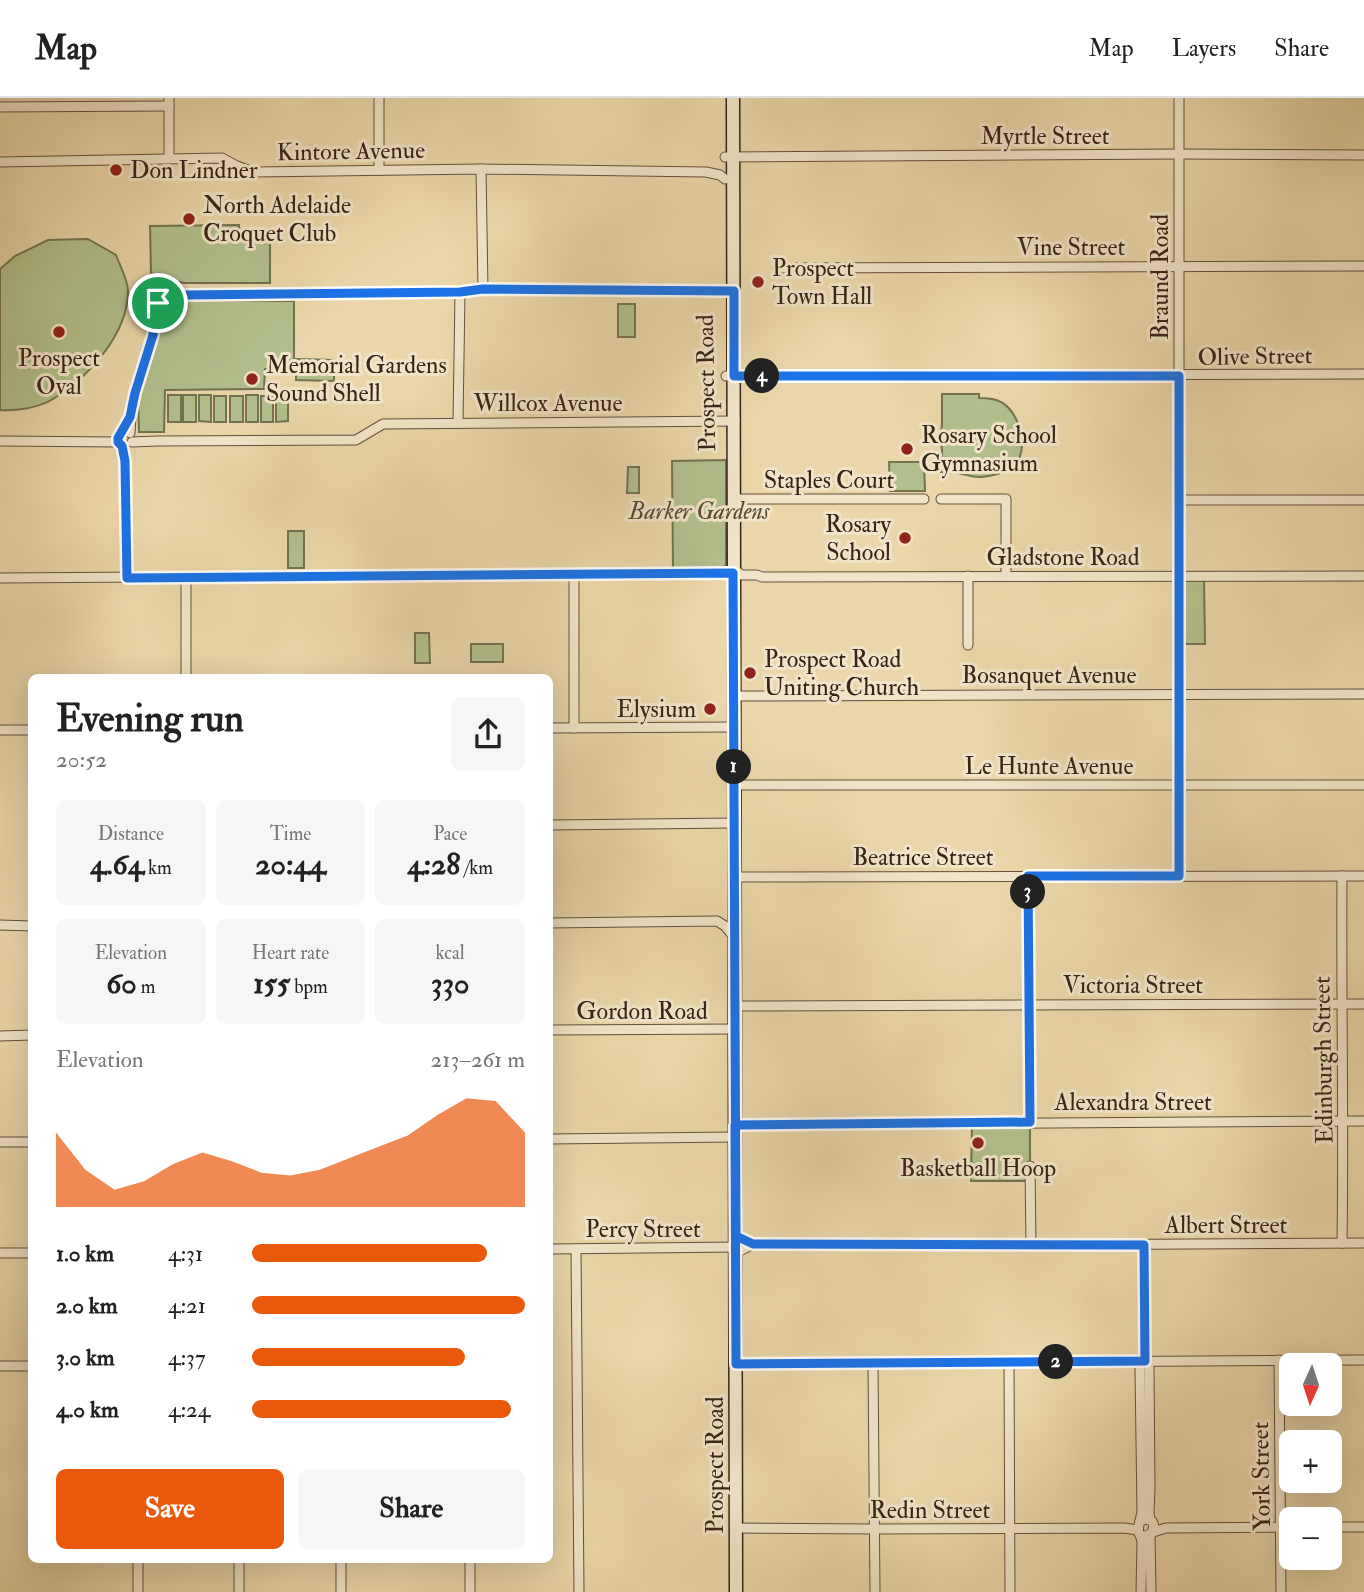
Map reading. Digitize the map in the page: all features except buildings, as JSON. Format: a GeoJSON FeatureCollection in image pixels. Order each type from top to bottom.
{"type":"FeatureCollection","features":[{"type":"Feature","properties":{"kind":"main road","name":"Prospect Road"},"geometry":{"type":"LineString","coordinates":[[726,98],[730,291],[729,469],[734,499],[736,1592]]}},
{"type":"Feature","properties":{"kind":"main road","name":"Prospect Road"},"geometry":{"type":"LineString","coordinates":[[730,291],[727,164],[733,98]]}},
{"type":"Feature","properties":{"kind":"street"},"geometry":{"type":"LineString","coordinates":[[379,98],[379,170]]}},
{"type":"Feature","properties":{"kind":"street","name":"Braund Road"},"geometry":{"type":"LineString","coordinates":[[1179,98],[1179,876]]}},
{"type":"Feature","properties":{"kind":"street"},"geometry":{"type":"LineString","coordinates":[[0,107],[169,102],[169,158]]}},
{"type":"Feature","properties":{"kind":"street","name":"Myrtle Street"},"geometry":{"type":"LineString","coordinates":[[727,164],[1179,154],[1364,155]]}},
{"type":"Feature","properties":{"kind":"street","name":"Kintore Avenue"},"geometry":{"type":"LineString","coordinates":[[0,162],[222,158],[253,172],[481,169],[706,172],[720,175],[727,164]]}},
{"type":"Feature","properties":{"kind":"street"},"geometry":{"type":"LineString","coordinates":[[481,169],[483,289]]}},
{"type":"Feature","properties":{"kind":"street","name":"Vine Street"},"geometry":{"type":"LineString","coordinates":[[778,268],[1364,266]]}},
{"type":"Feature","properties":{"kind":"street"},"geometry":{"type":"LineString","coordinates":[[127,578],[125,439],[135,393],[153,335],[166,304],[174,297],[270,293],[460,292],[483,289],[730,291]]}},
{"type":"Feature","properties":{"kind":"street"},"geometry":{"type":"LineString","coordinates":[[458,423],[460,292]]}},
{"type":"Feature","properties":{"kind":"street","name":"Olive Street"},"geometry":{"type":"LineString","coordinates":[[730,376],[1364,374]]}},
{"type":"Feature","properties":{"kind":"street","name":"Willcox Avenue"},"geometry":{"type":"LineString","coordinates":[[0,442],[125,439],[356,440],[383,424],[731,421]]}},
{"type":"Feature","properties":{"kind":"street","name":"Staples Court"},"geometry":{"type":"LineString","coordinates":[[734,499],[924,499]]}},
{"type":"Feature","properties":{"kind":"street"},"geometry":{"type":"LineString","coordinates":[[941,499],[1006,499],[1006,576]]}},
{"type":"Feature","properties":{"kind":"street"},"geometry":{"type":"LineString","coordinates":[[1179,500],[1364,500]]}},
{"type":"Feature","properties":{"kind":"street"},"geometry":{"type":"LineString","coordinates":[[574,575],[574,728]]}},
{"type":"Feature","properties":{"kind":"street"},"geometry":{"type":"LineString","coordinates":[[0,578],[733,576]]}},
{"type":"Feature","properties":{"kind":"street","name":"Gladstone Road"},"geometry":{"type":"LineString","coordinates":[[733,576],[1364,576]]}},
{"type":"Feature","properties":{"kind":"street","name":"Gladstone Road"},"geometry":{"type":"LineString","coordinates":[[733,576],[740,581],[753,581],[762,577]]}},
{"type":"Feature","properties":{"kind":"street"},"geometry":{"type":"LineString","coordinates":[[968,576],[968,645]]}},
{"type":"Feature","properties":{"kind":"street"},"geometry":{"type":"LineString","coordinates":[[186,577],[186,674]]}},
{"type":"Feature","properties":{"kind":"street","name":"Bosanquet Avenue"},"geometry":{"type":"LineString","coordinates":[[734,696],[1364,694]]}},
{"type":"Feature","properties":{"kind":"street"},"geometry":{"type":"LineString","coordinates":[[553,728],[734,727]]}},
{"type":"Feature","properties":{"kind":"street"},"geometry":{"type":"LineString","coordinates":[[0,730],[28,730]]}},
{"type":"Feature","properties":{"kind":"street","name":"Le Hunte Avenue"},"geometry":{"type":"LineString","coordinates":[[734,785],[1364,785]]}},
{"type":"Feature","properties":{"kind":"street"},"geometry":{"type":"LineString","coordinates":[[553,825],[734,823]]}},
{"type":"Feature","properties":{"kind":"street"},"geometry":{"type":"LineString","coordinates":[[1028,876],[1030,1122]]}},
{"type":"Feature","properties":{"kind":"street","name":"Edinburgh Street"},"geometry":{"type":"LineString","coordinates":[[1342,876],[1342,1243]]}},
{"type":"Feature","properties":{"kind":"street","name":"Beatrice Street"},"geometry":{"type":"LineString","coordinates":[[734,877],[1364,876]]}},
{"type":"Feature","properties":{"kind":"street"},"geometry":{"type":"LineString","coordinates":[[717,921],[734,907]]}},
{"type":"Feature","properties":{"kind":"street"},"geometry":{"type":"LineString","coordinates":[[553,923],[717,921],[734,937]]}},
{"type":"Feature","properties":{"kind":"street"},"geometry":{"type":"LineString","coordinates":[[0,925],[28,926]]}},
{"type":"Feature","properties":{"kind":"street","name":"Victoria Street"},"geometry":{"type":"LineString","coordinates":[[735,1006],[1364,1004]]}},
{"type":"Feature","properties":{"kind":"street","name":"Gordon Road"},"geometry":{"type":"LineString","coordinates":[[553,1030],[735,1029]]}},
{"type":"Feature","properties":{"kind":"street"},"geometry":{"type":"LineString","coordinates":[[0,1035],[28,1035]]}},
{"type":"Feature","properties":{"kind":"street","name":"Alexandra Street"},"geometry":{"type":"LineString","coordinates":[[553,1139],[1030,1122],[1364,1121]]}},
{"type":"Feature","properties":{"kind":"street"},"geometry":{"type":"LineString","coordinates":[[0,1142],[28,1142]]}},
{"type":"Feature","properties":{"kind":"street"},"geometry":{"type":"LineString","coordinates":[[1030,1166],[1031,1245]]}},
{"type":"Feature","properties":{"kind":"street","name":"Albert Street"},"geometry":{"type":"LineString","coordinates":[[736,1245],[1364,1243]]}},
{"type":"Feature","properties":{"kind":"street","name":"Albert Street"},"geometry":{"type":"LineString","coordinates":[[736,1245],[753,1244]]}},
{"type":"Feature","properties":{"kind":"street","name":"Percy Street"},"geometry":{"type":"LineString","coordinates":[[553,1249],[736,1245]]}},
{"type":"Feature","properties":{"kind":"street"},"geometry":{"type":"LineString","coordinates":[[1141,1592],[1142,1542],[1149,1513],[1150,1488],[1144,1245]]}},
{"type":"Feature","properties":{"kind":"street"},"geometry":{"type":"LineString","coordinates":[[576,1249],[579,1592]]}},
{"type":"Feature","properties":{"kind":"street"},"geometry":{"type":"LineString","coordinates":[[0,1253],[28,1253]]}},
{"type":"Feature","properties":{"kind":"street"},"geometry":{"type":"LineString","coordinates":[[736,1364],[1279,1360]]}},
{"type":"Feature","properties":{"kind":"street"},"geometry":{"type":"LineString","coordinates":[[1342,1360],[1364,1360]]}},
{"type":"Feature","properties":{"kind":"street"},"geometry":{"type":"LineString","coordinates":[[1009,1362],[1010,1592]]}},
{"type":"Feature","properties":{"kind":"street"},"geometry":{"type":"LineString","coordinates":[[873,1363],[875,1592]]}},
{"type":"Feature","properties":{"kind":"street"},"geometry":{"type":"LineString","coordinates":[[5,1366],[28,1366]]}},
{"type":"Feature","properties":{"kind":"street","name":"York Street"},"geometry":{"type":"LineString","coordinates":[[1281,1416],[1285,1507]]}},
{"type":"Feature","properties":{"kind":"street"},"geometry":{"type":"LineString","coordinates":[[1145,1527],[1151,1592]]}},
{"type":"Feature","properties":{"kind":"street","name":"Redin Street"},"geometry":{"type":"LineString","coordinates":[[736,1528],[1279,1527]]}},
{"type":"Feature","properties":{"kind":"street"},"geometry":{"type":"LineString","coordinates":[[1342,1527],[1364,1527]]}},
{"type":"Feature","properties":{"kind":"street"},"geometry":{"type":"LineString","coordinates":[[138,1563],[138,1592]]}},
{"type":"Feature","properties":{"kind":"street"},"geometry":{"type":"LineString","coordinates":[[239,1563],[239,1592]]}},
{"type":"Feature","properties":{"kind":"street"},"geometry":{"type":"LineString","coordinates":[[341,1563],[341,1592]]}},
{"type":"Feature","properties":{"kind":"street"},"geometry":{"type":"LineString","coordinates":[[470,1563],[470,1592]]}},
{"type":"Feature","properties":{"kind":"street","name":"York Street"},"geometry":{"type":"LineString","coordinates":[[1281,1592],[1283,1570]]}},
{"type":"Feature","properties":{"kind":"green space"},"geometry":{"type":"Polygon","coordinates":[[[239,225],[240,239],[270,238],[270,283],[184,283],[151,273],[150,226],[239,225]]]}},
{"type":"Feature","properties":{"kind":"green space","name":"Prospect Oval"},"geometry":{"type":"Polygon","coordinates":[[[88,239],[116,255],[127,282],[126,307],[113,339],[92,367],[53,399],[27,408],[0,410],[0,269],[15,256],[48,240],[88,239]]]}},
{"type":"Feature","properties":{"kind":"green space"},"geometry":{"type":"Polygon","coordinates":[[[178,300],[294,301],[294,369],[265,369],[264,389],[165,390],[164,432],[139,432],[138,401],[165,310],[178,300]]]}},
{"type":"Feature","properties":{"kind":"green space"},"geometry":{"type":"Polygon","coordinates":[[[618,304],[635,304],[635,337],[618,337],[618,304]]]}},
{"type":"Feature","properties":{"kind":"green space"},"geometry":{"type":"Polygon","coordinates":[[[296,359],[334,360],[334,381],[296,380],[296,359]]]}},
{"type":"Feature","properties":{"kind":"green space"},"geometry":{"type":"Polygon","coordinates":[[[942,394],[979,394],[979,398],[996,400],[1008,408],[1022,437],[1020,458],[1014,466],[1006,471],[982,477],[941,472],[942,394]]]}},
{"type":"Feature","properties":{"kind":"green space"},"geometry":{"type":"Polygon","coordinates":[[[168,395],[181,395],[181,422],[168,422],[168,395]]]}},
{"type":"Feature","properties":{"kind":"green space"},"geometry":{"type":"Polygon","coordinates":[[[183,395],[196,395],[196,422],[183,422],[183,395]]]}},
{"type":"Feature","properties":{"kind":"green space"},"geometry":{"type":"Polygon","coordinates":[[[199,395],[211,395],[211,422],[199,421],[199,395]]]}},
{"type":"Feature","properties":{"kind":"green space"},"geometry":{"type":"Polygon","coordinates":[[[246,395],[258,395],[258,422],[246,422],[246,395]]]}},
{"type":"Feature","properties":{"kind":"green space"},"geometry":{"type":"Polygon","coordinates":[[[214,396],[226,396],[226,422],[214,422],[214,396]]]}},
{"type":"Feature","properties":{"kind":"green space"},"geometry":{"type":"Polygon","coordinates":[[[230,396],[243,396],[243,422],[230,422],[230,396]]]}},
{"type":"Feature","properties":{"kind":"green space"},"geometry":{"type":"Polygon","coordinates":[[[261,396],[273,396],[273,422],[261,422],[261,396]]]}},
{"type":"Feature","properties":{"kind":"green space"},"geometry":{"type":"Polygon","coordinates":[[[276,396],[288,396],[288,421],[276,422],[276,396]]]}},
{"type":"Feature","properties":{"kind":"green space","name":"Barker Gardens"},"geometry":{"type":"Polygon","coordinates":[[[726,460],[726,565],[720,569],[673,569],[672,461],[726,460]]]}},
{"type":"Feature","properties":{"kind":"green space"},"geometry":{"type":"Polygon","coordinates":[[[889,462],[924,462],[925,491],[890,491],[889,462]]]}},
{"type":"Feature","properties":{"kind":"green space"},"geometry":{"type":"Polygon","coordinates":[[[628,467],[639,467],[639,493],[627,493],[628,467]]]}},
{"type":"Feature","properties":{"kind":"green space"},"geometry":{"type":"Polygon","coordinates":[[[288,531],[304,531],[304,568],[288,568],[288,531]]]}},
{"type":"Feature","properties":{"kind":"green space"},"geometry":{"type":"Polygon","coordinates":[[[1179,576],[1204,576],[1205,644],[1178,644],[1179,576]]]}},
{"type":"Feature","properties":{"kind":"green space"},"geometry":{"type":"Polygon","coordinates":[[[415,633],[429,633],[430,663],[415,663],[415,633]]]}},
{"type":"Feature","properties":{"kind":"green space"},"geometry":{"type":"Polygon","coordinates":[[[471,644],[503,644],[503,662],[471,662],[471,644]]]}},
{"type":"Feature","properties":{"kind":"green space"},"geometry":{"type":"Polygon","coordinates":[[[972,1122],[1030,1122],[1030,1181],[971,1181],[972,1122]]]}},
{"type":"Feature","properties":{"kind":"place","name":"Don Lindner"},"geometry":{"type":"Point","coordinates":[116,170]}},
{"type":"Feature","properties":{"kind":"place","name":"North Adelaide Croquet Club"},"geometry":{"type":"Point","coordinates":[189,219]}},
{"type":"Feature","properties":{"kind":"place","name":"Prospect Town Hall"},"geometry":{"type":"Point","coordinates":[758,282]}},
{"type":"Feature","properties":{"kind":"place","name":"Prospect Oval"},"geometry":{"type":"Point","coordinates":[59,332]}},
{"type":"Feature","properties":{"kind":"place","name":"Memorial Gardens Sound Shell"},"geometry":{"type":"Point","coordinates":[252,379]}},
{"type":"Feature","properties":{"kind":"place","name":"Rosary School Gymnasium"},"geometry":{"type":"Point","coordinates":[907,449]}},
{"type":"Feature","properties":{"kind":"place","name":"Rosary School"},"geometry":{"type":"Point","coordinates":[905,538]}},
{"type":"Feature","properties":{"kind":"place","name":"Prospect Road Uniting Church"},"geometry":{"type":"Point","coordinates":[750,673]}},
{"type":"Feature","properties":{"kind":"place","name":"Elysium"},"geometry":{"type":"Point","coordinates":[710,709]}},
{"type":"Feature","properties":{"kind":"place","name":"Basketball Hoop"},"geometry":{"type":"Point","coordinates":[978,1143]}},
{"type":"Feature","properties":{"kind":"route"},"geometry":{"type":"LineString","coordinates":[[158,303],[153,335],[130,417],[118,436],[125,461],[127,578],[733,573],[734,586],[734,937],[735,1006],[735,1125],[736,1236],[753,1244],[1144,1245],[1145,1361],[736,1364],[735,1125],[1030,1122],[1028,876],[1179,876],[1179,376],[734,376],[734,291],[483,289],[460,292],[167,293],[158,303]]}}]}
